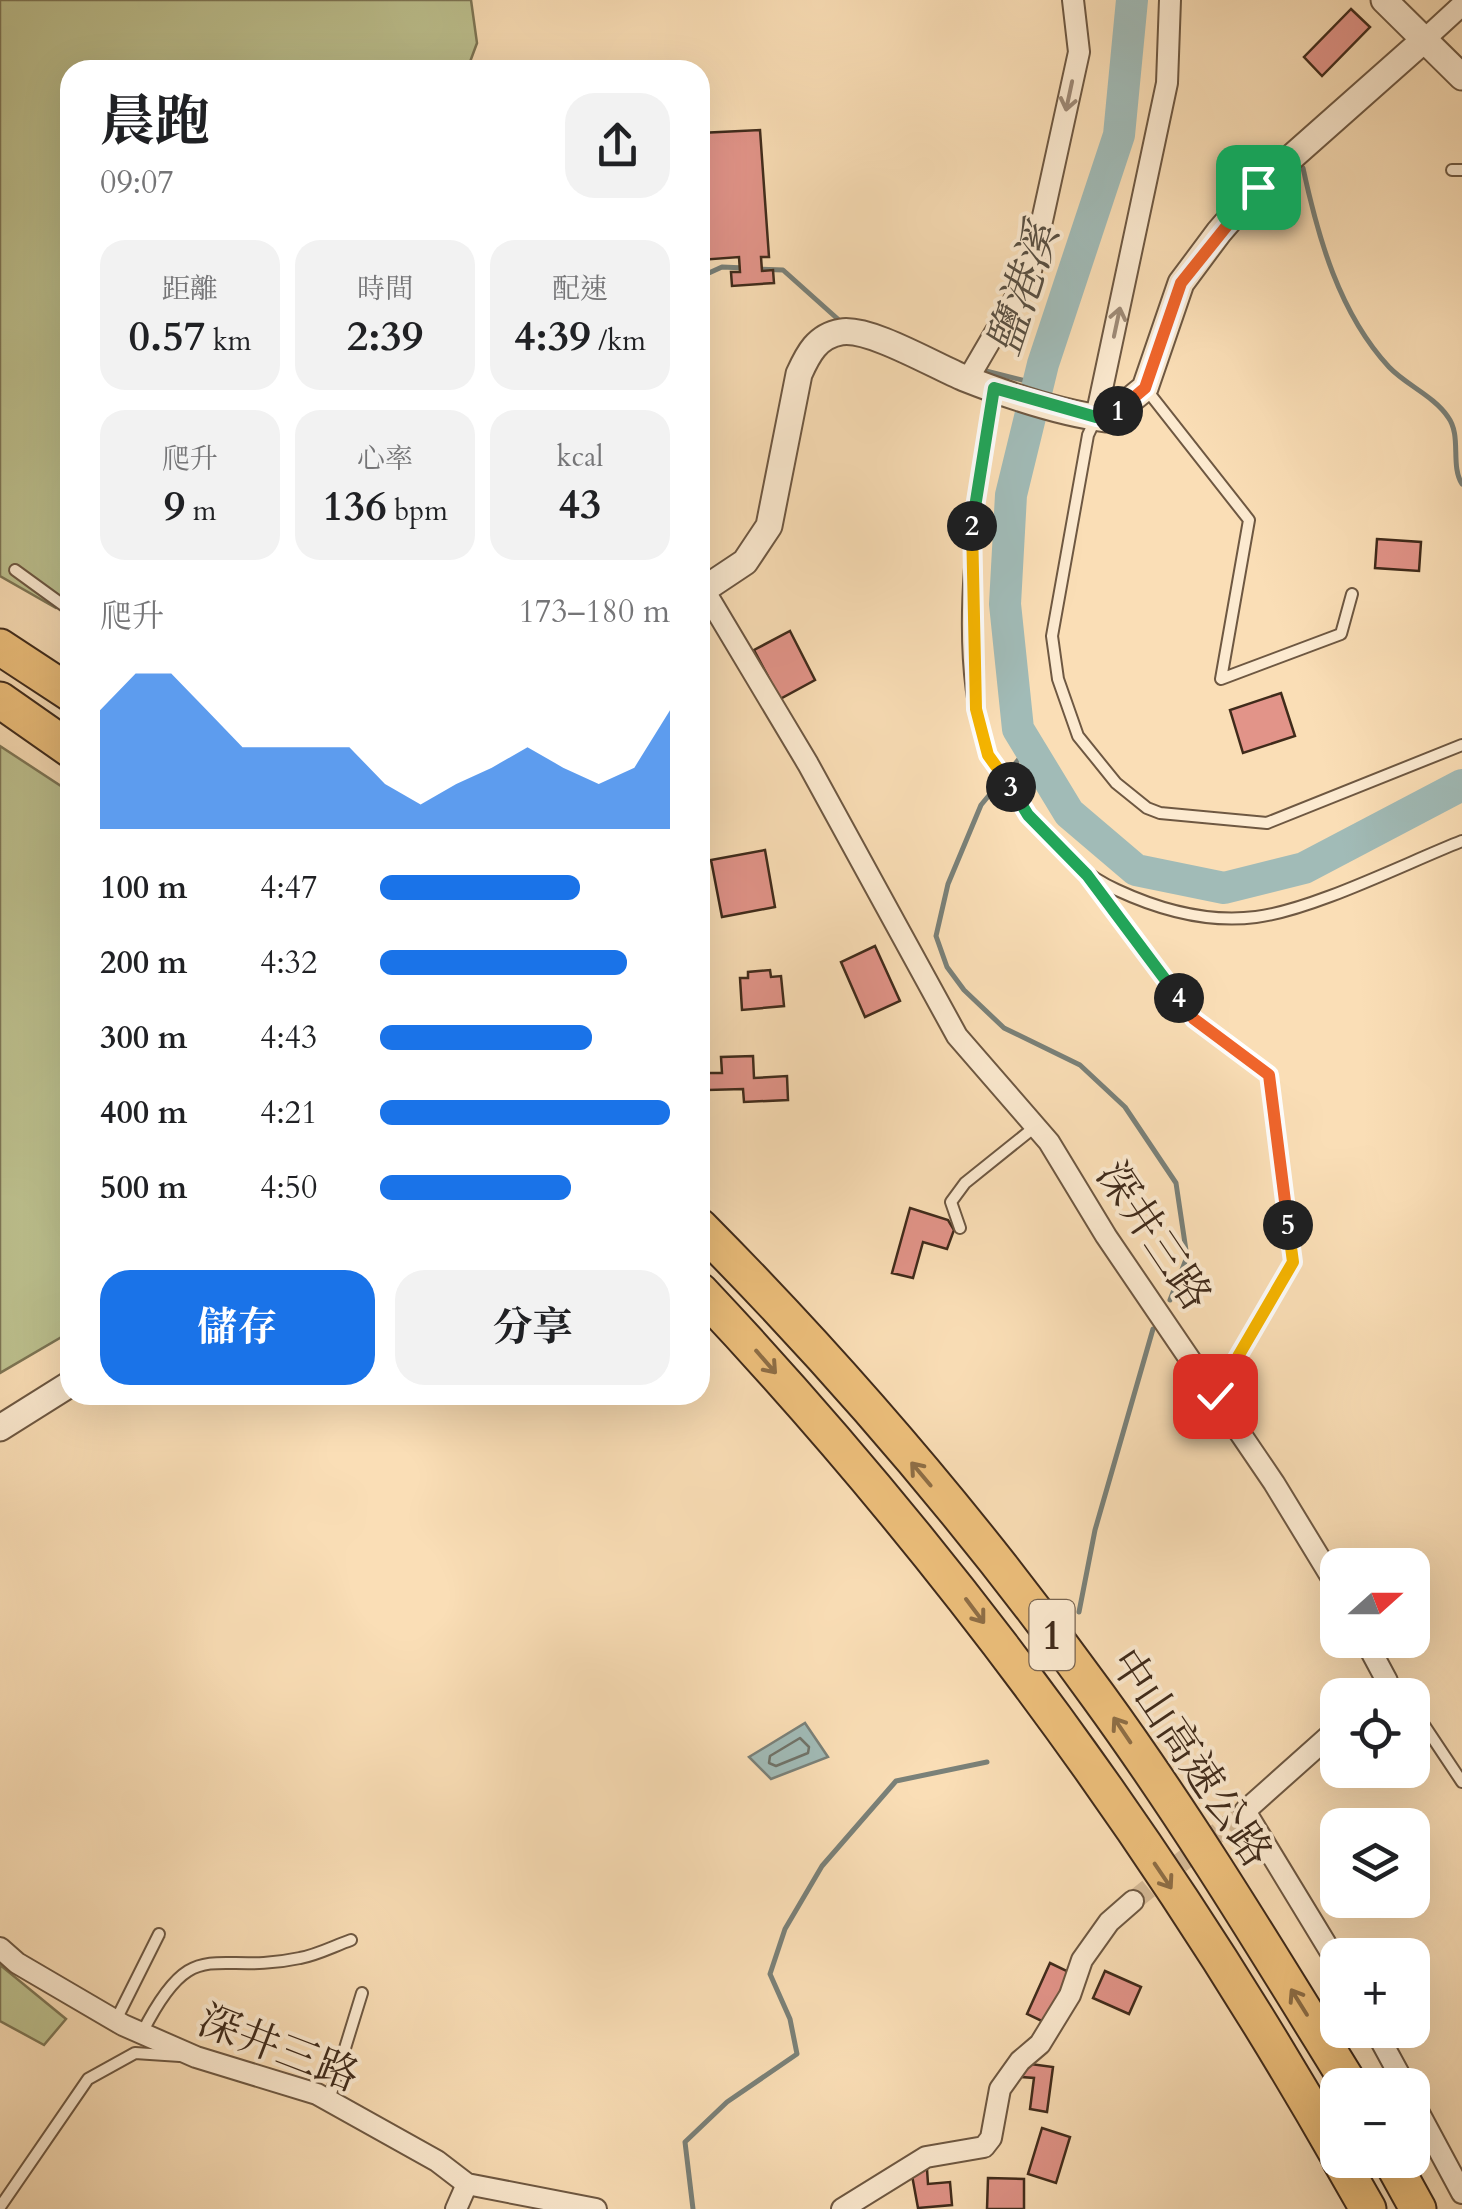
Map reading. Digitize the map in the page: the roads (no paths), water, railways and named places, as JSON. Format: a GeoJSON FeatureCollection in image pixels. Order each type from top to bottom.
{"type":"FeatureCollection","features":[{"type":"Feature","properties":{"kind":"highway"},"geometry":{"type":"LineString","coordinates":[[0,647],[60,686]]}},
{"type":"Feature","properties":{"kind":"highway"},"geometry":{"type":"LineString","coordinates":[[0,700],[60,742]]}},
{"type":"Feature","properties":{"kind":"highway","name":"中山高速公路"},"geometry":{"type":"LineString","coordinates":[[710,1238],[814,1347],[1099,1696],[1221,1876],[1340,2068]]}},
{"type":"Feature","properties":{"kind":"highway","name":"1"},"geometry":{"type":"LineString","coordinates":[[710,1302],[886,1500],[1038,1695],[1198,1927],[1320,2127]]}},
{"type":"Feature","properties":{"kind":"highway","name":"1"},"geometry":{"type":"LineString","coordinates":[[1350,2178],[1368,2209]]}},
{"type":"Feature","properties":{"kind":"highway"},"geometry":{"type":"LineString","coordinates":[[1401,2178],[1418,2209]]}},
{"type":"Feature","properties":{"kind":"street"},"geometry":{"type":"LineString","coordinates":[[968,379],[1032,272],[1078,52],[1073,0]]}},
{"type":"Feature","properties":{"kind":"street"},"geometry":{"type":"LineString","coordinates":[[1096,417],[1167,83],[1170,0]]}},
{"type":"Feature","properties":{"kind":"street"},"geometry":{"type":"LineString","coordinates":[[1384,0],[1462,77]]}},
{"type":"Feature","properties":{"kind":"street"},"geometry":{"type":"LineString","coordinates":[[710,586],[745,562],[768,526],[799,374],[808,353],[822,338],[842,331],[866,334],[968,379],[1107,418],[1145,388],[1181,283],[1219,232],[1258,187],[1462,6]]}},
{"type":"Feature","properties":{"kind":"street","name":"深井三路"},"geometry":{"type":"LineString","coordinates":[[710,604],[808,764],[958,1036],[1037,1126],[1320,1560]]}},
{"type":"Feature","properties":{"kind":"street"},"geometry":{"type":"LineString","coordinates":[[0,1428],[60,1390]]}},
{"type":"Feature","properties":{"kind":"street"},"geometry":{"type":"LineString","coordinates":[[1320,1744],[1245,1811],[1322,1938]]}},
{"type":"Feature","properties":{"kind":"street"},"geometry":{"type":"LineString","coordinates":[[842,2209],[926,2158],[984,2146],[991,2138],[1000,2088],[1020,2061],[1040,2044],[1070,1995],[1082,1960],[1109,1922],[1133,1900]]}},
{"type":"Feature","properties":{"kind":"street","name":"深井三路"},"geometry":{"type":"LineString","coordinates":[[0,1948],[16,1963],[142,2033],[196,2057],[274,2078],[329,2100],[437,2161],[467,2184],[596,2209]]}},
{"type":"Feature","properties":{"kind":"street"},"geometry":{"type":"LineString","coordinates":[[1430,2134],[1462,2194]]}},
{"type":"Feature","properties":{"kind":"street"},"geometry":{"type":"LineString","coordinates":[[456,2209],[467,2184]]}},
{"type":"Feature","properties":{"kind":"lane"},"geometry":{"type":"LineString","coordinates":[[994,388],[970,536],[976,709],[988,755],[1028,815],[1087,875],[1194,1019],[1269,1075],[1293,1262],[1215,1396]]}},
{"type":"Feature","properties":{"kind":"lane"},"geometry":{"type":"LineString","coordinates":[[1145,388],[1248,520],[1221,679],[1341,634],[1352,594]]}},
{"type":"Feature","properties":{"kind":"lane"},"geometry":{"type":"LineString","coordinates":[[1096,417],[1088,435],[1052,636],[1053,660],[1078,736],[1131,796],[1160,813],[1267,822],[1462,745]]}},
{"type":"Feature","properties":{"kind":"lane"},"geometry":{"type":"LineString","coordinates":[[15,570],[60,603]]}},
{"type":"Feature","properties":{"kind":"lane"},"geometry":{"type":"LineString","coordinates":[[1087,875],[1134,898],[1197,916],[1257,917],[1281,912],[1462,841]]}},
{"type":"Feature","properties":{"kind":"lane"},"geometry":{"type":"LineString","coordinates":[[960,1228],[951,1202],[965,1183],[1037,1126]]}},
{"type":"Feature","properties":{"kind":"lane"},"geometry":{"type":"LineString","coordinates":[[1430,1734],[1462,1782]]}},
{"type":"Feature","properties":{"kind":"lane"},"geometry":{"type":"LineString","coordinates":[[115,2020],[159,1934]]}},
{"type":"Feature","properties":{"kind":"lane"},"geometry":{"type":"LineString","coordinates":[[142,2033],[164,1989],[203,1962],[299,1959],[350,1940]]}},
{"type":"Feature","properties":{"kind":"lane"},"geometry":{"type":"LineString","coordinates":[[329,2100],[362,1993]]}},
{"type":"Feature","properties":{"kind":"lane"},"geometry":{"type":"LineString","coordinates":[[0,2208],[88,2080],[135,2053],[196,2057]]}},
{"type":"Feature","properties":{"kind":"water"},"geometry":{"type":"Polygon","coordinates":[[[805,1723],[828,1757],[771,1779],[749,1757],[805,1723]]]}},
{"type":"Feature","properties":{"kind":"waterway","name":"鹽港溪"},"geometry":{"type":"LineString","coordinates":[[1132,0],[1119,135],[1043,364],[1011,495],[1005,604],[1018,729],[1069,813],[1136,870],[1224,888],[1304,868],[1462,785]]}},
{"type":"Feature","properties":{"kind":"waterway"},"geometry":{"type":"LineString","coordinates":[[1303,168],[1324,247],[1344,298],[1389,367],[1448,417],[1462,484]]}},
{"type":"Feature","properties":{"kind":"waterway"},"geometry":{"type":"LineString","coordinates":[[710,272],[722,267],[745,268]]}},
{"type":"Feature","properties":{"kind":"waterway"},"geometry":{"type":"LineString","coordinates":[[756,269],[783,270],[840,321]]}},
{"type":"Feature","properties":{"kind":"waterway"},"geometry":{"type":"LineString","coordinates":[[982,370],[1038,384]]}},
{"type":"Feature","properties":{"kind":"waterway"},"geometry":{"type":"LineString","coordinates":[[1029,747],[981,805],[948,884],[936,936],[947,967],[964,990],[1004,1028],[1080,1065],[1125,1107],[1176,1183],[1187,1257],[1170,1300]]}},
{"type":"Feature","properties":{"kind":"waterway"},"geometry":{"type":"LineString","coordinates":[[1079,1612],[1095,1530],[1153,1329]]}},
{"type":"Feature","properties":{"kind":"waterway"},"geometry":{"type":"LineString","coordinates":[[693,2209],[685,2142],[727,2102],[797,2054],[790,2019],[770,1974],[785,1929],[822,1866],[896,1781],[987,1762]]}},
{"type":"Feature","properties":{"kind":"tunnel"},"geometry":{"type":"LineString","coordinates":[[1133,1901],[1245,1811]]}}]}
